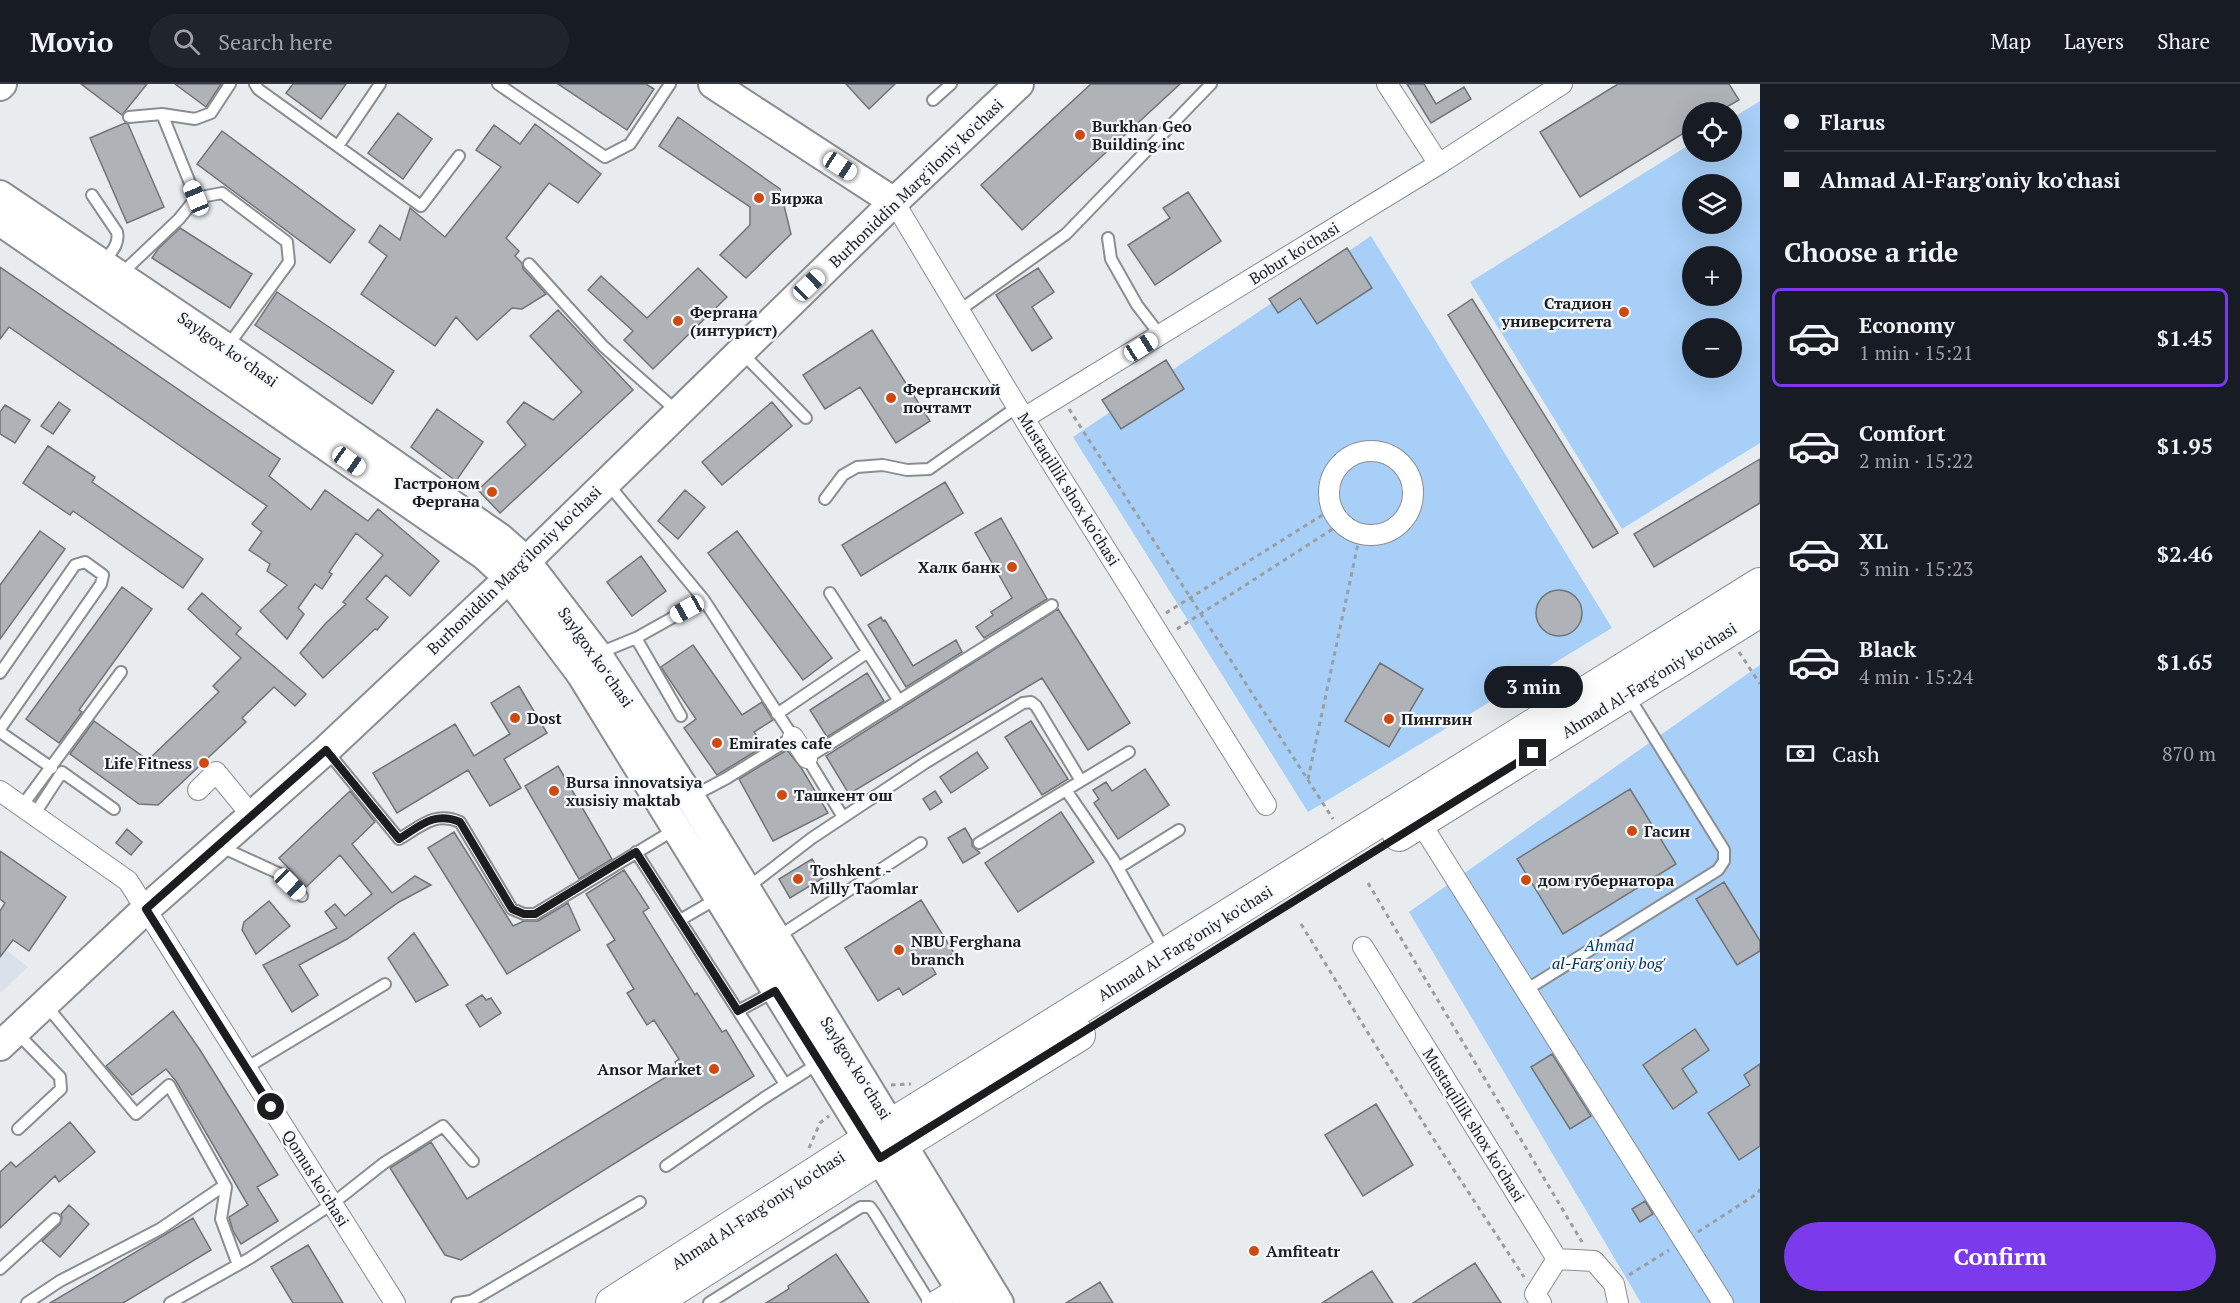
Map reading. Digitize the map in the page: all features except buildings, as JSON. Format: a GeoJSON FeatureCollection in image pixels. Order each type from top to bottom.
{"type":"FeatureCollection","features":[{"type":"Feature","properties":{"kind":"main road","name":"Mustaqillik shox ko'chasi"},"geometry":{"type":"LineString","coordinates":[[713,84],[894,202]]}},
{"type":"Feature","properties":{"kind":"main road","name":"Burhoniddin Marg'iloniy ko'chasi"},"geometry":{"type":"LineString","coordinates":[[8,1039],[146,909],[326,750],[1019,84]]}},
{"type":"Feature","properties":{"kind":"main road","name":"Saylgox koʻchasi"},"geometry":{"type":"LineString","coordinates":[[0,195],[500,538],[844,1103],[885,1142],[999,1303]]}},
{"type":"Feature","properties":{"kind":"main road","name":"Saylgox koʻchasi"},"geometry":{"type":"LineString","coordinates":[[0,221],[484,555],[517,568],[597,654],[690,797],[869,1089],[885,1142],[964,1295]]}},
{"type":"Feature","properties":{"kind":"main road","name":"Ahmad Al-Farg'oniy ko'chasi"},"geometry":{"type":"LineString","coordinates":[[612,1303],[820,1170],[885,1142],[933,1100],[1760,584]]}},
{"type":"Feature","properties":{"kind":"main road","name":"Ahmad Al-Farg'oniy ko'chasi"},"geometry":{"type":"LineString","coordinates":[[653,1303],[885,1142],[1420,822],[1760,611]]}},
{"type":"Feature","properties":{"kind":"street"},"geometry":{"type":"LineString","coordinates":[[1387,84],[1439,164]]}},
{"type":"Feature","properties":{"kind":"street","name":"Bobur ko'chasi"},"geometry":{"type":"LineString","coordinates":[[1021,412],[1160,335],[1439,164],[1562,84]]}},
{"type":"Feature","properties":{"kind":"street","name":"Mustaqillik shox ko'chasi"},"geometry":{"type":"LineString","coordinates":[[894,202],[1021,412],[1266,805]]}},
{"type":"Feature","properties":{"kind":"street"},"geometry":{"type":"LineString","coordinates":[[1362,452],[1376,452],[1400,463],[1408,474],[1412,487],[1412,501],[1399,525],[1374,536],[1360,534],[1347,528],[1337,516],[1329,492],[1332,479],[1339,466],[1349,458],[1362,452]]}},
{"type":"Feature","properties":{"kind":"street"},"geometry":{"type":"LineString","coordinates":[[793,737],[807,758]]}},
{"type":"Feature","properties":{"kind":"street"},"geometry":{"type":"LineString","coordinates":[[198,790],[222,766],[252,816]]}},
{"type":"Feature","properties":{"kind":"street","name":"Qomus ko'chasi"},"geometry":{"type":"LineString","coordinates":[[0,791],[128,880],[395,1303]]}},
{"type":"Feature","properties":{"kind":"street"},"geometry":{"type":"LineString","coordinates":[[1420,822],[1723,1303]]}},
{"type":"Feature","properties":{"kind":"street","name":"Mustaqillik shox ko'chasi"},"geometry":{"type":"LineString","coordinates":[[1363,948],[1557,1259]]}},
{"type":"Feature","properties":{"kind":"street"},"geometry":{"type":"LineString","coordinates":[[1538,1298],[1557,1259],[1594,1261],[1614,1284],[1618,1303]]}},
{"type":"Feature","properties":{"kind":"street"},"geometry":{"type":"LineString","coordinates":[[931,1303],[964,1295]]}},
{"type":"Feature","properties":{"kind":"lane"},"geometry":{"type":"LineString","coordinates":[[129,117],[162,114],[195,119],[211,113],[230,84]]}},
{"type":"Feature","properties":{"kind":"lane"},"geometry":{"type":"LineString","coordinates":[[255,84],[258,89],[421,206],[459,156]]}},
{"type":"Feature","properties":{"kind":"lane"},"geometry":{"type":"LineString","coordinates":[[338,146],[380,84]]}},
{"type":"Feature","properties":{"kind":"lane"},"geometry":{"type":"LineString","coordinates":[[498,84],[605,157],[630,144],[670,84]]}},
{"type":"Feature","properties":{"kind":"lane"},"geometry":{"type":"LineString","coordinates":[[933,100],[951,84]]}},
{"type":"Feature","properties":{"kind":"lane"},"geometry":{"type":"LineString","coordinates":[[960,310],[1066,234],[1211,84]]}},
{"type":"Feature","properties":{"kind":"lane"},"geometry":{"type":"LineString","coordinates":[[162,114],[196,198]]}},
{"type":"Feature","properties":{"kind":"lane"},"geometry":{"type":"LineString","coordinates":[[111,269],[179,219],[196,198],[222,193],[287,242],[289,262],[226,348]]}},
{"type":"Feature","properties":{"kind":"lane"},"geometry":{"type":"LineString","coordinates":[[92,195],[117,232],[117,244],[111,269]]}},
{"type":"Feature","properties":{"kind":"lane"},"geometry":{"type":"LineString","coordinates":[[1108,238],[1111,259],[1137,304],[1160,335]]}},
{"type":"Feature","properties":{"kind":"lane"},"geometry":{"type":"LineString","coordinates":[[529,264],[603,346],[678,413]]}},
{"type":"Feature","properties":{"kind":"lane"},"geometry":{"type":"LineString","coordinates":[[741,352],[807,418]]}},
{"type":"Feature","properties":{"kind":"lane"},"geometry":{"type":"LineString","coordinates":[[825,499],[843,475],[857,467],[883,465],[907,470],[929,469],[1021,412]]}},
{"type":"Feature","properties":{"kind":"lane"},"geometry":{"type":"LineString","coordinates":[[606,482],[704,600],[793,737],[690,797]]}},
{"type":"Feature","properties":{"kind":"lane"},"geometry":{"type":"LineString","coordinates":[[0,673],[75,565],[84,562],[103,575],[101,584],[0,731],[52,768]]}},
{"type":"Feature","properties":{"kind":"lane"},"geometry":{"type":"LineString","coordinates":[[830,593],[899,701]]}},
{"type":"Feature","properties":{"kind":"lane"},"geometry":{"type":"LineString","coordinates":[[597,654],[636,638],[704,600]]}},
{"type":"Feature","properties":{"kind":"lane"},"geometry":{"type":"LineString","coordinates":[[843,817],[807,758],[1052,605]]}},
{"type":"Feature","properties":{"kind":"lane"},"geometry":{"type":"LineString","coordinates":[[636,638],[681,716]]}},
{"type":"Feature","properties":{"kind":"lane"},"geometry":{"type":"LineString","coordinates":[[777,714],[868,652]]}},
{"type":"Feature","properties":{"kind":"lane"},"geometry":{"type":"LineString","coordinates":[[28,811],[52,768],[121,672]]}},
{"type":"Feature","properties":{"kind":"lane"},"geometry":{"type":"LineString","coordinates":[[1526,990],[1718,870],[1724,861],[1724,850],[1627,694]]}},
{"type":"Feature","properties":{"kind":"lane"},"geometry":{"type":"LineString","coordinates":[[746,890],[812,838],[843,817],[1023,703],[1031,702],[1036,706],[1082,781]]}},
{"type":"Feature","properties":{"kind":"lane"},"geometry":{"type":"LineString","coordinates":[[326,750],[399,839],[435,818],[449,818],[460,822],[512,909],[524,914],[535,914],[676,828]]}},
{"type":"Feature","properties":{"kind":"lane"},"geometry":{"type":"LineString","coordinates":[[979,843],[1129,752]]}},
{"type":"Feature","properties":{"kind":"lane"},"geometry":{"type":"LineString","coordinates":[[28,811],[62,772],[114,809]]}},
{"type":"Feature","properties":{"kind":"lane"},"geometry":{"type":"LineString","coordinates":[[1066,790],[1118,868],[1167,954]]}},
{"type":"Feature","properties":{"kind":"lane"},"geometry":{"type":"LineString","coordinates":[[1118,868],[1179,831]]}},
{"type":"Feature","properties":{"kind":"lane"},"geometry":{"type":"LineString","coordinates":[[776,939],[921,843]]}},
{"type":"Feature","properties":{"kind":"lane"},"geometry":{"type":"LineString","coordinates":[[218,846],[278,873],[302,896]]}},
{"type":"Feature","properties":{"kind":"lane"},"geometry":{"type":"LineString","coordinates":[[636,852],[785,1084]]}},
{"type":"Feature","properties":{"kind":"lane"},"geometry":{"type":"LineString","coordinates":[[680,920],[718,898]]}},
{"type":"Feature","properties":{"kind":"lane"},"geometry":{"type":"LineString","coordinates":[[246,1068],[385,984]]}},
{"type":"Feature","properties":{"kind":"lane"},"geometry":{"type":"LineString","coordinates":[[738,1011],[775,991]]}},
{"type":"Feature","properties":{"kind":"lane"},"geometry":{"type":"LineString","coordinates":[[45,1004],[136,1114],[169,1085],[226,1187],[221,1219],[238,1265]]}},
{"type":"Feature","properties":{"kind":"lane"},"geometry":{"type":"LineString","coordinates":[[8,1039],[60,1077],[61,1089],[18,1129]]}},
{"type":"Feature","properties":{"kind":"lane"},"geometry":{"type":"LineString","coordinates":[[666,1166],[785,1084],[820,1063]]}},
{"type":"Feature","properties":{"kind":"lane"},"geometry":{"type":"LineString","coordinates":[[170,1303],[238,1265],[332,1204],[384,1163],[443,1126],[472,1161]]}},
{"type":"Feature","properties":{"kind":"lane"},"geometry":{"type":"LineString","coordinates":[[27,1303],[60,1281],[160,1229],[225,1185]]}},
{"type":"Feature","properties":{"kind":"lane"},"geometry":{"type":"LineString","coordinates":[[457,1303],[471,1301],[640,1202]]}},
{"type":"Feature","properties":{"kind":"lane"},"geometry":{"type":"LineString","coordinates":[[709,1303],[861,1207],[870,1207],[931,1303]]}},
{"type":"Feature","properties":{"kind":"lane"},"geometry":{"type":"LineString","coordinates":[[0,1269],[55,1219]]}},
{"type":"Feature","properties":{"kind":"path"},"geometry":{"type":"LineString","coordinates":[[1068,407],[1333,819]]}},
{"type":"Feature","properties":{"kind":"path"},"geometry":{"type":"LineString","coordinates":[[1157,630],[1191,598],[1337,516]]}},
{"type":"Feature","properties":{"kind":"path"},"geometry":{"type":"LineString","coordinates":[[1157,630],[1201,614],[1337,516]]}},
{"type":"Feature","properties":{"kind":"path"},"geometry":{"type":"LineString","coordinates":[[1307,780],[1360,534]]}},
{"type":"Feature","properties":{"kind":"path"},"geometry":{"type":"LineString","coordinates":[[1726,633],[1760,684]]}},
{"type":"Feature","properties":{"kind":"path"},"geometry":{"type":"LineString","coordinates":[[1368,883],[1594,1261]]}},
{"type":"Feature","properties":{"kind":"path"},"geometry":{"type":"LineString","coordinates":[[1301,924],[1459,1179],[1538,1298]]}},
{"type":"Feature","properties":{"kind":"path"},"geometry":{"type":"LineString","coordinates":[[869,1089],[886,1085],[920,1084],[933,1100]]}},
{"type":"Feature","properties":{"kind":"path"},"geometry":{"type":"LineString","coordinates":[[820,1170],[806,1155],[820,1123],[844,1103]]}},
{"type":"Feature","properties":{"kind":"shaded area"},"geometry":{"type":"Polygon","coordinates":[[[0,945],[28,967],[0,993],[0,945]]]}},
{"type":"Feature","properties":{"kind":"green space","name":"Стадион университета"},"geometry":{"type":"Polygon","coordinates":[[[1760,101],[1760,443],[1622,529],[1470,282],[1682,149],[1682,162],[1742,162],[1742,112],[1760,101]]]}},
{"type":"Feature","properties":{"kind":"green space"},"geometry":{"type":"Polygon","coordinates":[[[1371,236],[1612,628],[1308,812],[1073,437],[1371,236]]]}},
{"type":"Feature","properties":{"kind":"green space","name":"Ahmad al-Farg'oniy bog'"},"geometry":{"type":"Polygon","coordinates":[[[1760,665],[1760,1303],[1641,1303],[1409,912],[1760,665]]]}},
{"type":"Feature","properties":{"kind":"place","name":"Burkhan Geo Building inc"},"geometry":{"type":"Point","coordinates":[1080,135]}},
{"type":"Feature","properties":{"kind":"place","name":"Биржа"},"geometry":{"type":"Point","coordinates":[759,198]}},
{"type":"Feature","properties":{"kind":"place","name":"Стадион университета"},"geometry":{"type":"Point","coordinates":[1624,312]}},
{"type":"Feature","properties":{"kind":"place","name":"Фергана (интурист)"},"geometry":{"type":"Point","coordinates":[678,321]}},
{"type":"Feature","properties":{"kind":"place","name":"Ферганский почтамт"},"geometry":{"type":"Point","coordinates":[891,398]}},
{"type":"Feature","properties":{"kind":"place","name":"Гастроном Фергана"},"geometry":{"type":"Point","coordinates":[492,492]}},
{"type":"Feature","properties":{"kind":"place","name":"Халк банк"},"geometry":{"type":"Point","coordinates":[1012,567]}},
{"type":"Feature","properties":{"kind":"place","name":"Dost"},"geometry":{"type":"Point","coordinates":[515,718]}},
{"type":"Feature","properties":{"kind":"place","name":"Пингвин"},"geometry":{"type":"Point","coordinates":[1389,719]}},
{"type":"Feature","properties":{"kind":"place","name":"Emirates cafe"},"geometry":{"type":"Point","coordinates":[717,743]}},
{"type":"Feature","properties":{"kind":"place","name":"Life Fitness"},"geometry":{"type":"Point","coordinates":[204,763]}},
{"type":"Feature","properties":{"kind":"place","name":"Bursa innovatsiya xusisiy maktab"},"geometry":{"type":"Point","coordinates":[554,791]}},
{"type":"Feature","properties":{"kind":"place","name":"Ташкент ош"},"geometry":{"type":"Point","coordinates":[782,795]}},
{"type":"Feature","properties":{"kind":"place","name":"Гасин"},"geometry":{"type":"Point","coordinates":[1632,831]}},
{"type":"Feature","properties":{"kind":"place","name":"Toshkent - Milly Taomlar"},"geometry":{"type":"Point","coordinates":[798,879]}},
{"type":"Feature","properties":{"kind":"place","name":"дом губернатора"},"geometry":{"type":"Point","coordinates":[1526,880]}},
{"type":"Feature","properties":{"kind":"place","name":"NBU Ferghana branch"},"geometry":{"type":"Point","coordinates":[899,950]}},
{"type":"Feature","properties":{"kind":"place","name":"Ansor Market"},"geometry":{"type":"Point","coordinates":[714,1069]}},
{"type":"Feature","properties":{"kind":"place","name":"Amfiteatr"},"geometry":{"type":"Point","coordinates":[1254,1251]}},
{"type":"Feature","properties":{"kind":"route"},"geometry":{"type":"LineString","coordinates":[[271,1107],[146,909],[326,750],[399,839],[435,818],[449,818],[460,822],[512,909],[524,914],[535,914],[636,852],[738,1011],[775,991],[880,1158],[1533,753]]}}]}
